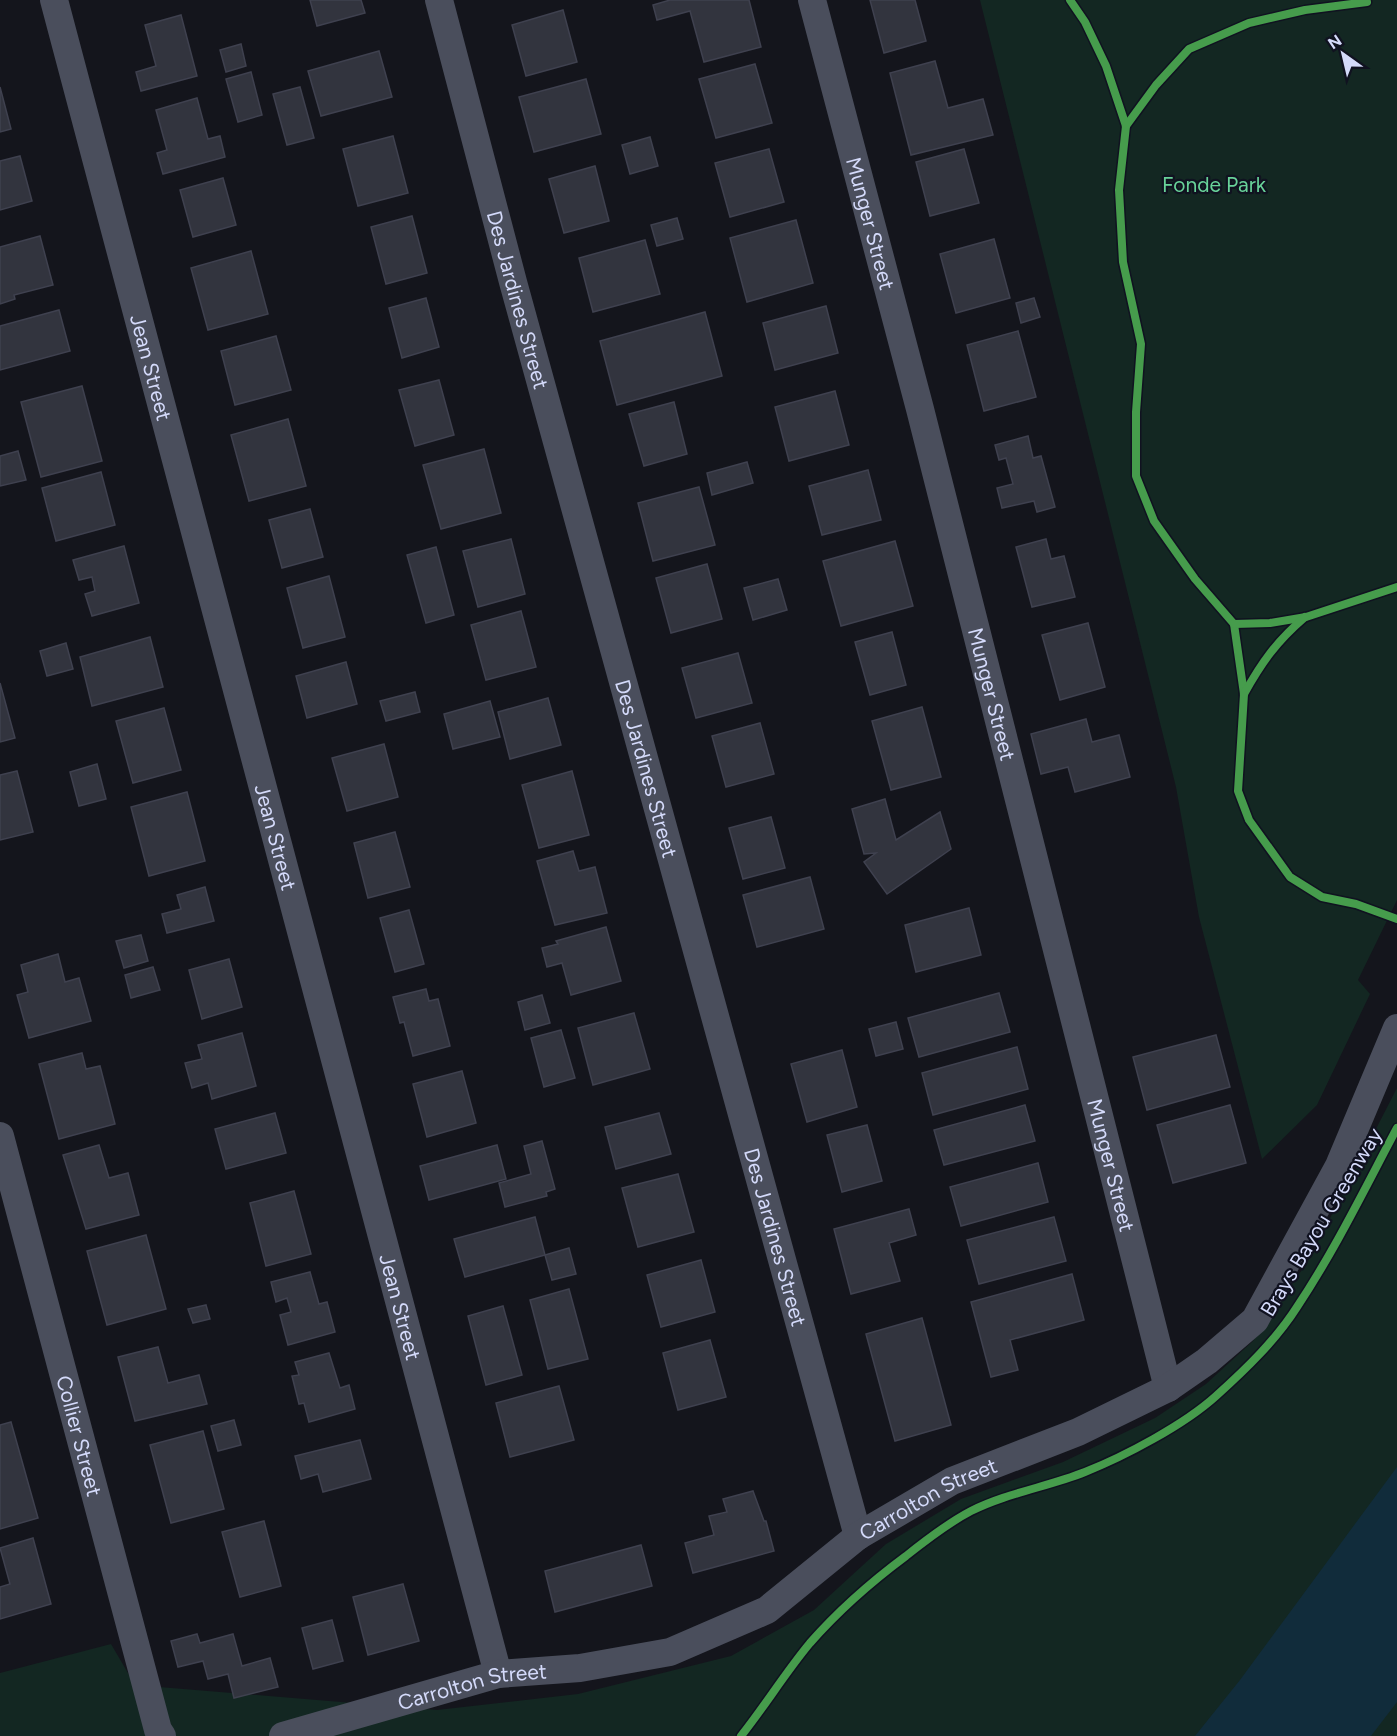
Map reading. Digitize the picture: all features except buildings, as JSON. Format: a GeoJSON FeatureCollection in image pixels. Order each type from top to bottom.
{"type":"FeatureCollection","features":[{"type":"Feature","properties":{"kind":"street","name":"Jean Street"},"geometry":{"type":"LineString","coordinates":[[54,0],[498,1674]]}},
{"type":"Feature","properties":{"kind":"street","name":"Des Jardines Street"},"geometry":{"type":"LineString","coordinates":[[439,0],[516,294],[858,1536]]}},
{"type":"Feature","properties":{"kind":"street","name":"Munger Street"},"geometry":{"type":"LineString","coordinates":[[812,0],[923,420],[1168,1388]]}},
{"type":"Feature","properties":{"kind":"street","name":"Carrolton Street"},"geometry":{"type":"LineString","coordinates":[[283,1736],[498,1674],[580,1668],[669,1652],[767,1610],[858,1536],[952,1481],[1078,1432],[1168,1388],[1207,1361],[1255,1320],[1340,1166],[1397,1028]]}},
{"type":"Feature","properties":{"kind":"street","name":"Collier Street"},"geometry":{"type":"LineString","coordinates":[[0,1136],[155,1718],[162,1736]]}},
{"type":"Feature","properties":{"kind":"path"},"geometry":{"type":"LineString","coordinates":[[1384,914],[1396,916]]}},
{"type":"Feature","properties":{"kind":"green space","name":"Fonde Park"},"geometry":{"type":"Polygon","coordinates":[[[980,0],[1397,0],[1397,900],[1358,980],[1370,994],[1317,1105],[1262,1159],[1199,917],[1176,787],[980,0]]]}},
{"type":"Feature","properties":{"kind":"green space"},"geometry":{"type":"Polygon","coordinates":[[[1397,1088],[1397,1736],[0,1736],[0,1673],[111,1644],[135,1685],[437,1710],[578,1694],[731,1656],[814,1610],[886,1544],[961,1499],[1063,1462],[1155,1418],[1206,1384],[1253,1341],[1308,1261],[1397,1088]]]}},
{"type":"Feature","properties":{"kind":"water"},"geometry":{"type":"Polygon","coordinates":[[[1397,1467],[1397,1702],[1371,1736],[1195,1736],[1240,1680],[1397,1467]]]}},
{"type":"Feature","properties":{"kind":"cycle path"},"geometry":{"type":"LineString","coordinates":[[1070,0],[1085,22],[1106,66],[1126,126],[1119,190],[1123,262],[1141,344],[1136,412],[1136,476],[1154,521],[1195,579],[1234,624],[1244,694],[1238,791],[1249,820],[1290,877],[1322,897],[1356,904],[1397,919]]}},
{"type":"Feature","properties":{"kind":"cycle path"},"geometry":{"type":"LineString","coordinates":[[1126,126],[1156,85],[1189,49],[1249,23],[1305,10],[1367,2]]}},
{"type":"Feature","properties":{"kind":"cycle path"},"geometry":{"type":"LineString","coordinates":[[1234,624],[1270,623],[1306,617],[1397,587]]}},
{"type":"Feature","properties":{"kind":"cycle path"},"geometry":{"type":"LineString","coordinates":[[1244,694],[1270,653],[1305,617]]}},
{"type":"Feature","properties":{"kind":"cycle path","name":"Brays Bayou Greenway"},"geometry":{"type":"LineString","coordinates":[[741,1736],[801,1654],[821,1631],[868,1586],[937,1532],[985,1505],[1085,1472],[1136,1449],[1188,1418],[1227,1386],[1270,1343],[1297,1307],[1337,1241],[1397,1128]]}}]}
